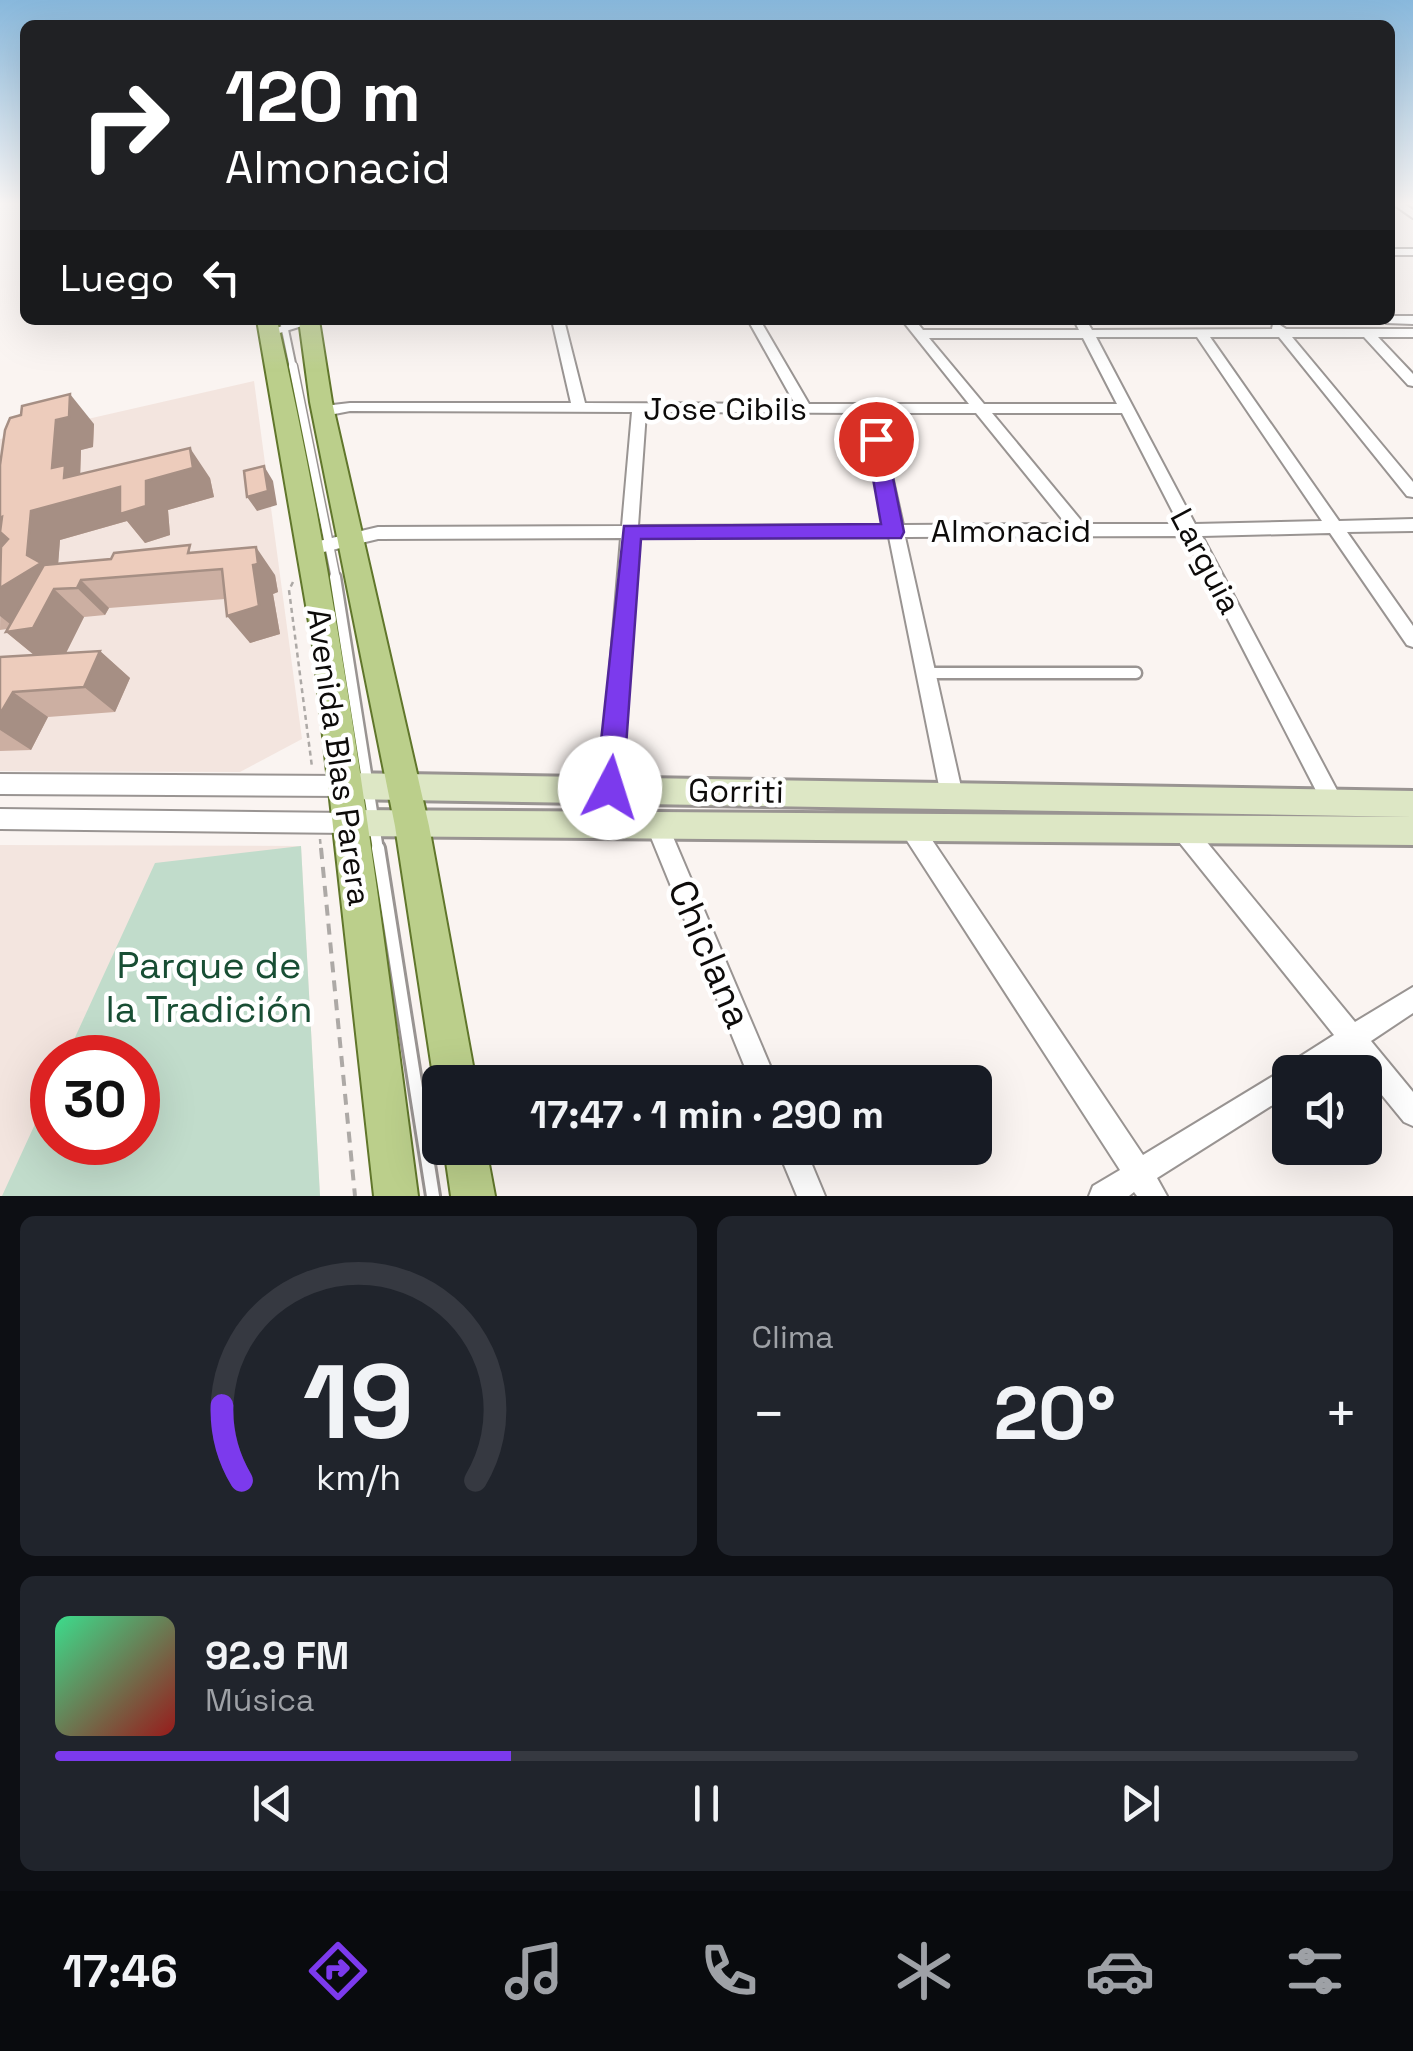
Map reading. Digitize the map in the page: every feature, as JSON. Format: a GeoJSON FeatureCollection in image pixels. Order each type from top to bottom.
{"type":"FeatureCollection","features":[{"type":"Feature","properties":{"kind":"main road","name":"Avenida Blas Parera"},"geometry":{"type":"LineString","coordinates":[[291,325],[289,412],[331,543],[368,808],[396,1196]]}},
{"type":"Feature","properties":{"kind":"main road","name":"Avenida Blas Parera"},"geometry":{"type":"LineString","coordinates":[[292,325],[324,410],[331,543],[368,808],[449,1065]]}},
{"type":"Feature","properties":{"kind":"main road","name":"Gorriti"},"geometry":{"type":"LineString","coordinates":[[368,808],[610,788],[1413,804]]}},
{"type":"Feature","properties":{"kind":"main road","name":"Gorriti"},"geometry":{"type":"LineString","coordinates":[[368,808],[656,826],[1413,831]]}},
{"type":"Feature","properties":{"kind":"main road"},"geometry":{"type":"LineString","coordinates":[[468,1165],[474,1196]]}},
{"type":"Feature","properties":{"kind":"street"},"geometry":{"type":"LineString","coordinates":[[559,325],[579,409]]}},
{"type":"Feature","properties":{"kind":"street"},"geometry":{"type":"LineString","coordinates":[[757,325],[804,408]]}},
{"type":"Feature","properties":{"kind":"street"},"geometry":{"type":"LineString","coordinates":[[912,325],[1080,530]]}},
{"type":"Feature","properties":{"kind":"street"},"geometry":{"type":"LineString","coordinates":[[1275,325],[1413,492]]}},
{"type":"Feature","properties":{"kind":"street"},"geometry":{"type":"LineString","coordinates":[[919,334],[1020,326],[1413,333]]}},
{"type":"Feature","properties":{"kind":"street","name":"Larguia"},"geometry":{"type":"LineString","coordinates":[[1083,326],[1332,801]]}},
{"type":"Feature","properties":{"kind":"street"},"geometry":{"type":"LineString","coordinates":[[1200,332],[1413,640]]}},
{"type":"Feature","properties":{"kind":"street"},"geometry":{"type":"LineString","coordinates":[[1366,332],[1413,382]]}},
{"type":"Feature","properties":{"kind":"street"},"geometry":{"type":"LineString","coordinates":[[870,408],[952,796]]}},
{"type":"Feature","properties":{"kind":"street"},"geometry":{"type":"LineString","coordinates":[[610,788],[639,409]]}},
{"type":"Feature","properties":{"kind":"street","name":"Jose Cibils"},"geometry":{"type":"LineString","coordinates":[[324,410],[1127,410]]}},
{"type":"Feature","properties":{"kind":"street","name":"Almonacid"},"geometry":{"type":"LineString","coordinates":[[331,543],[378,532],[1190,530],[1413,525]]}},
{"type":"Feature","properties":{"kind":"street","name":"Gorriti"},"geometry":{"type":"LineString","coordinates":[[0,784],[314,786],[368,808]]}},
{"type":"Feature","properties":{"kind":"street","name":"Gorriti"},"geometry":{"type":"LineString","coordinates":[[0,819],[368,808]]}},
{"type":"Feature","properties":{"kind":"street","name":"Chiclana"},"geometry":{"type":"LineString","coordinates":[[656,826],[757,1065]]}},
{"type":"Feature","properties":{"kind":"street"},"geometry":{"type":"LineString","coordinates":[[912,829],[1146,1185]]}},
{"type":"Feature","properties":{"kind":"street"},"geometry":{"type":"LineString","coordinates":[[1183,830],[1413,1114]]}},
{"type":"Feature","properties":{"kind":"street"},"geometry":{"type":"LineString","coordinates":[[1327,1055],[1413,999]]}},
{"type":"Feature","properties":{"kind":"street"},"geometry":{"type":"LineString","coordinates":[[1103,1196],[1146,1185],[1272,1091]]}},
{"type":"Feature","properties":{"kind":"street"},"geometry":{"type":"LineString","coordinates":[[798,1165],[811,1196]]}},
{"type":"Feature","properties":{"kind":"lane"},"geometry":{"type":"LineString","coordinates":[[925,673],[1136,673]]}},
{"type":"Feature","properties":{"kind":"lane"},"geometry":{"type":"LineString","coordinates":[[368,808],[433,1196]]}},
{"type":"Feature","properties":{"kind":"path"},"geometry":{"type":"LineString","coordinates":[[295,575],[289,590],[314,786]]}},
{"type":"Feature","properties":{"kind":"path"},"geometry":{"type":"LineString","coordinates":[[356,1196],[368,808]]}},
{"type":"Feature","properties":{"kind":"shaded area"},"geometry":{"type":"Polygon","coordinates":[[[254,381],[302,739],[240,772],[0,771],[0,439],[254,381]]]}},
{"type":"Feature","properties":{"kind":"shaded area","name":"Parque de la Tradición"},"geometry":{"type":"Polygon","coordinates":[[[0,845],[301,846],[320,1196],[0,1196],[0,845]]]}},
{"type":"Feature","properties":{"kind":"green space","name":"Parque de la Tradición"},"geometry":{"type":"Polygon","coordinates":[[[301,846],[320,1196],[2,1196],[30,1135],[30,1165],[160,1165],[160,1035],[76,1035],[155,863],[301,846]]]}},
{"type":"Feature","properties":{"kind":"building"},"geometry":{"type":"Polygon","coordinates":[[[70,394],[69,417],[56,420],[52,468],[65,465],[64,478],[190,448],[193,468],[146,481],[146,506],[120,514],[120,487],[31,511],[27,555],[41,563],[0,588],[1,547],[8,539],[0,532],[0,465],[5,430],[10,418],[21,415],[22,406],[70,394]]]}},
{"type":"Feature","properties":{"kind":"building"},"geometry":{"type":"Polygon","coordinates":[[[264,466],[268,491],[247,497],[244,471],[264,466]]]}},
{"type":"Feature","properties":{"kind":"building"},"geometry":{"type":"Polygon","coordinates":[[[190,545],[188,553],[256,547],[258,564],[253,565],[259,606],[227,616],[222,569],[81,580],[77,588],[54,589],[33,628],[6,632],[44,565],[111,559],[114,553],[190,545]]]}},
{"type":"Feature","properties":{"kind":"building"},"geometry":{"type":"Polygon","coordinates":[[[100,651],[84,687],[13,692],[0,714],[0,657],[100,651]]]}},
{"type":"Feature","properties":{"kind":"route"},"geometry":{"type":"LineString","coordinates":[[610,788],[631,532],[894,532],[876,439]]}}]}
